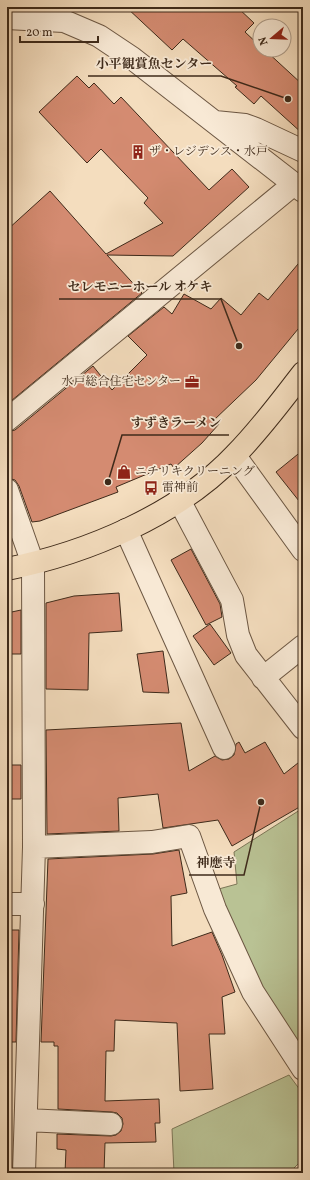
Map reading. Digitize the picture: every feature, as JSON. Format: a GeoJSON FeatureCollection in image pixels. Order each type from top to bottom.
{"type":"FeatureCollection","features":[{"type":"Feature","properties":{"kind":"main road"},"geometry":{"type":"LineString","coordinates":[[7,569],[32,564],[103,540],[156,515],[179,500],[209,479],[235,456],[303,373]]}},
{"type":"Feature","properties":{"kind":"street"},"geometry":{"type":"LineString","coordinates":[[7,18],[65,14],[132,58],[298,188],[7,420]]}},
{"type":"Feature","properties":{"kind":"street"},"geometry":{"type":"LineString","coordinates":[[215,122],[245,125],[256,128],[303,151]]}},
{"type":"Feature","properties":{"kind":"street"},"geometry":{"type":"LineString","coordinates":[[235,456],[303,550]]}},
{"type":"Feature","properties":{"kind":"street"},"geometry":{"type":"LineString","coordinates":[[7,490],[32,564],[34,847],[24,1173]]}},
{"type":"Feature","properties":{"kind":"street"},"geometry":{"type":"LineString","coordinates":[[179,500],[232,600],[238,634],[246,655],[303,728]]}},
{"type":"Feature","properties":{"kind":"street"},"geometry":{"type":"LineString","coordinates":[[126,530],[224,748]]}},
{"type":"Feature","properties":{"kind":"street"},"geometry":{"type":"LineString","coordinates":[[263,678],[303,646]]}},
{"type":"Feature","properties":{"kind":"street"},"geometry":{"type":"LineString","coordinates":[[34,847],[152,842],[189,836],[215,909],[253,992],[303,1069]]}},
{"type":"Feature","properties":{"kind":"street"},"geometry":{"type":"LineString","coordinates":[[7,904],[33,904]]}},
{"type":"Feature","properties":{"kind":"street"},"geometry":{"type":"LineString","coordinates":[[26,1120],[111,1124]]}},
{"type":"Feature","properties":{"kind":"green space"},"geometry":{"type":"Polygon","coordinates":[[[303,808],[303,1058],[254,982],[215,890],[237,884],[234,852],[303,808]]]}},
{"type":"Feature","properties":{"kind":"green space"},"geometry":{"type":"Polygon","coordinates":[[[289,1075],[303,1094],[303,1159],[289,1173],[174,1173],[172,1129],[289,1075]]]}},
{"type":"Feature","properties":{"kind":"building"},"geometry":{"type":"Polygon","coordinates":[[[126,7],[237,7],[252,21],[252,25],[245,32],[252,39],[252,58],[274,58],[303,85],[303,134],[261,96],[254,104],[235,87],[237,86],[183,39],[172,50],[126,7]]]}},
{"type":"Feature","properties":{"kind":"building"},"geometry":{"type":"Polygon","coordinates":[[[77,76],[89,88],[94,83],[114,104],[121,97],[209,190],[232,169],[249,187],[173,256],[107,255],[142,293],[11,401],[7,397],[7,230],[50,191],[106,254],[163,223],[144,203],[148,198],[101,149],[87,163],[39,112],[77,76]]]}},
{"type":"Feature","properties":{"kind":"building"},"geometry":{"type":"Polygon","coordinates":[[[303,258],[303,323],[256,380],[214,420],[219,424],[202,443],[174,468],[171,464],[116,487],[118,492],[40,521],[32,522],[19,486],[15,480],[7,478],[7,432],[15,430],[93,366],[112,390],[147,355],[128,336],[164,307],[172,314],[184,294],[211,309],[221,298],[241,315],[259,293],[268,300],[303,258]]]}},
{"type":"Feature","properties":{"kind":"building"},"geometry":{"type":"Polygon","coordinates":[[[303,450],[303,506],[276,472],[303,450]]]}},
{"type":"Feature","properties":{"kind":"building"},"geometry":{"type":"Polygon","coordinates":[[[191,549],[220,604],[222,617],[206,625],[171,560],[191,549]]]}},
{"type":"Feature","properties":{"kind":"building"},"geometry":{"type":"Polygon","coordinates":[[[119,593],[122,631],[89,633],[88,690],[46,689],[46,603],[74,596],[119,593]]]}},
{"type":"Feature","properties":{"kind":"building"},"geometry":{"type":"Polygon","coordinates":[[[21,610],[21,654],[7,654],[7,613],[21,610]]]}},
{"type":"Feature","properties":{"kind":"building"},"geometry":{"type":"Polygon","coordinates":[[[210,624],[231,653],[214,665],[193,636],[210,624]]]}},
{"type":"Feature","properties":{"kind":"building"},"geometry":{"type":"Polygon","coordinates":[[[163,651],[169,693],[143,692],[137,654],[163,651]]]}},
{"type":"Feature","properties":{"kind":"building"},"geometry":{"type":"Polygon","coordinates":[[[181,723],[189,771],[215,756],[222,760],[229,759],[234,755],[236,744],[239,742],[245,753],[265,742],[284,774],[303,759],[303,805],[232,846],[218,820],[163,828],[158,794],[118,798],[119,831],[47,834],[46,730],[181,723]]]}},
{"type":"Feature","properties":{"kind":"building"},"geometry":{"type":"Polygon","coordinates":[[[7,765],[21,765],[21,799],[7,799],[7,765]]]}},
{"type":"Feature","properties":{"kind":"building"},"geometry":{"type":"Polygon","coordinates":[[[179,850],[187,893],[171,896],[172,946],[212,932],[235,992],[222,997],[225,1034],[209,1034],[213,1089],[180,1091],[177,1023],[115,1020],[114,1051],[106,1051],[105,1101],[159,1099],[160,1123],[155,1123],[156,1142],[105,1143],[104,1173],[65,1173],[66,1150],[57,1149],[57,1134],[111,1136],[116,1135],[121,1131],[123,1124],[122,1118],[117,1113],[58,1109],[58,1046],[54,1046],[54,1042],[41,1042],[48,859],[153,854],[179,850]]]}},
{"type":"Feature","properties":{"kind":"building"},"geometry":{"type":"Polygon","coordinates":[[[7,930],[19,930],[16,1042],[7,1042],[7,930]]]}},
{"type":"Feature","properties":{"kind":"place","name":"小平観賞魚センター"},"geometry":{"type":"Point","coordinates":[288,99]}},
{"type":"Feature","properties":{"kind":"place","name":"ザ・レジデンス・水戸"},"geometry":{"type":"Point","coordinates":[138,152]}},
{"type":"Feature","properties":{"kind":"place","name":"セレモニーホール オケキ"},"geometry":{"type":"Point","coordinates":[239,346]}},
{"type":"Feature","properties":{"kind":"place","name":"水戸総合住宅センター"},"geometry":{"type":"Point","coordinates":[192,382]}},
{"type":"Feature","properties":{"kind":"place","name":"ニチリキクリーニング"},"geometry":{"type":"Point","coordinates":[124,472]}},
{"type":"Feature","properties":{"kind":"place","name":"すずきラーメン"},"geometry":{"type":"Point","coordinates":[108,482]}},
{"type":"Feature","properties":{"kind":"place","name":"雷神前"},"geometry":{"type":"Point","coordinates":[151,488]}},
{"type":"Feature","properties":{"kind":"place","name":"神應寺"},"geometry":{"type":"Point","coordinates":[261,802]}}]}
